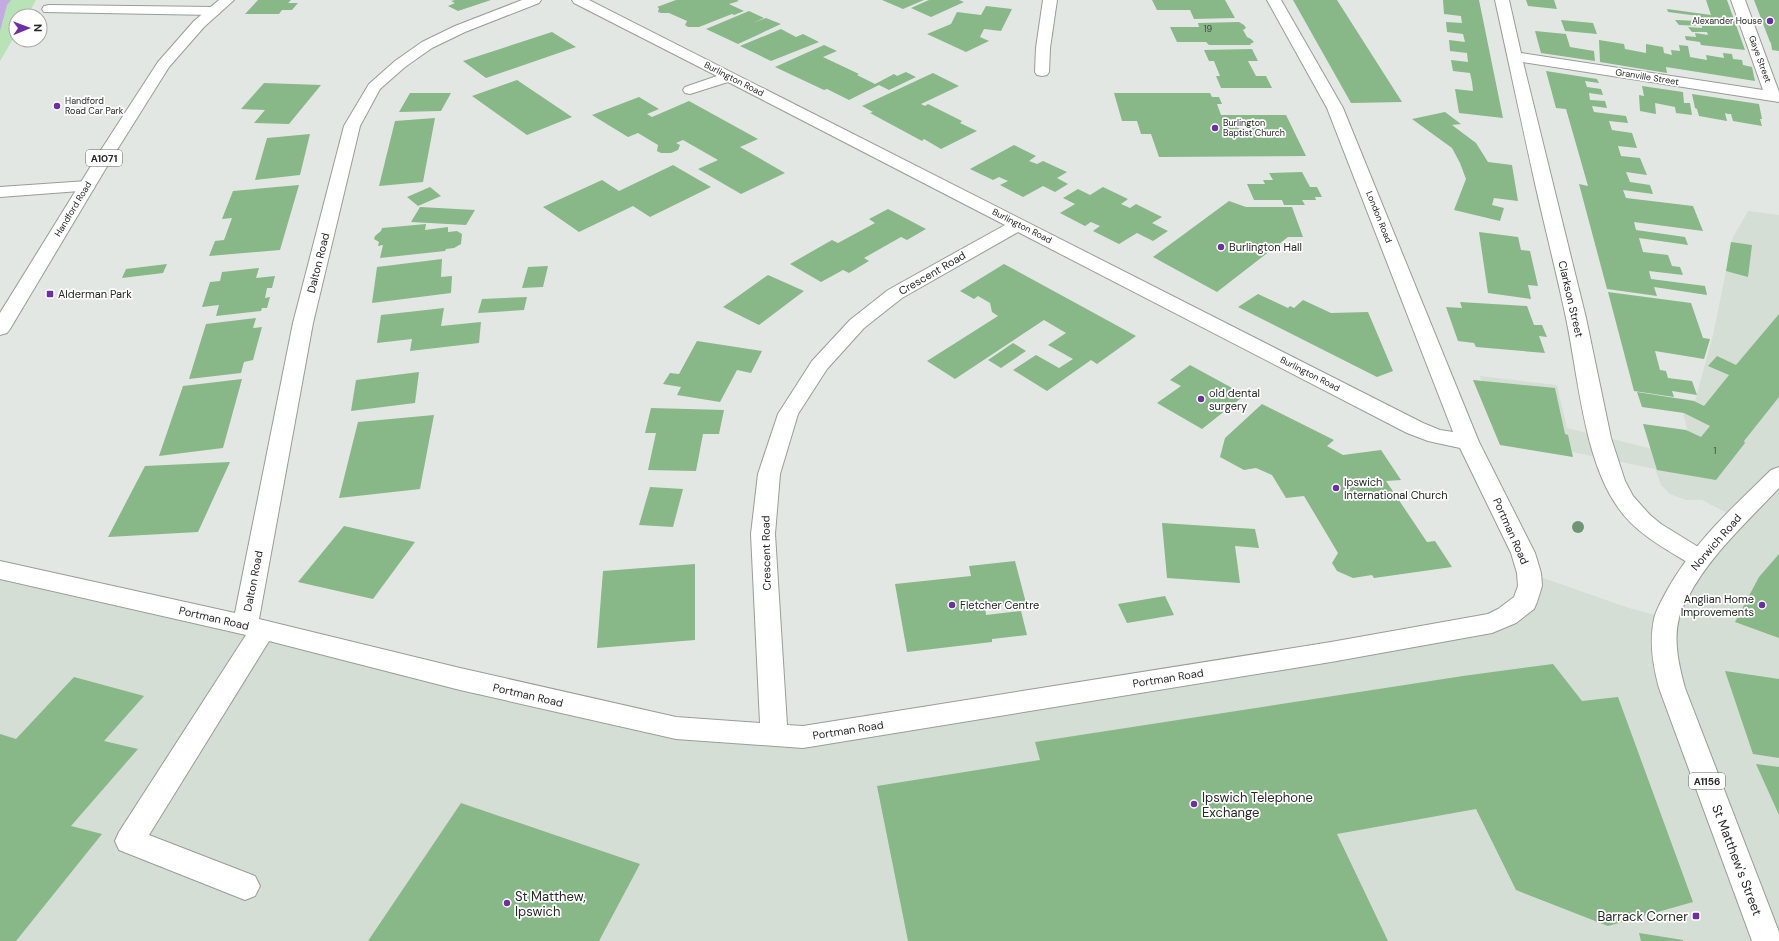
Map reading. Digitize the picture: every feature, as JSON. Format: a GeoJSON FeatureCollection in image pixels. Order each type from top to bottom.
{"type":"FeatureCollection","features":[{"type":"Feature","properties":{"kind":"street","name":"Handford Road"},"geometry":{"type":"LineString","coordinates":[[0,329],[163,65],[199,24],[227,0]]}},
{"type":"Feature","properties":{"kind":"street","name":"Dalton Road"},"geometry":{"type":"LineString","coordinates":[[254,627],[303,323],[352,126],[374,88],[400,64],[427,45],[460,29],[534,0]]}},
{"type":"Feature","properties":{"kind":"street","name":"Burlington Road"},"geometry":{"type":"LineString","coordinates":[[580,0],[1415,428],[1436,436],[1468,442]]}},
{"type":"Feature","properties":{"kind":"street"},"geometry":{"type":"LineString","coordinates":[[1042,72],[1043,48],[1050,0]]}},
{"type":"Feature","properties":{"kind":"street","name":"London Road"},"geometry":{"type":"LineString","coordinates":[[1274,0],[1335,108],[1468,442]]}},
{"type":"Feature","properties":{"kind":"street","name":"Gaye Street"},"geometry":{"type":"LineString","coordinates":[[1738,0],[1776,97]]}},
{"type":"Feature","properties":{"kind":"street","name":"Clarkson Street"},"geometry":{"type":"LineString","coordinates":[[1503,4],[1544,187],[1576,318],[1600,438],[1614,481],[1625,501],[1642,521],[1653,530],[1700,559]]}},
{"type":"Feature","properties":{"kind":"street"},"geometry":{"type":"LineString","coordinates":[[49,9],[214,11]]}},
{"type":"Feature","properties":{"kind":"street","name":"Granville Street"},"geometry":{"type":"LineString","coordinates":[[1516,57],[1776,97]]}},
{"type":"Feature","properties":{"kind":"street"},"geometry":{"type":"LineString","coordinates":[[690,90],[730,77]]}},
{"type":"Feature","properties":{"kind":"street"},"geometry":{"type":"LineString","coordinates":[[0,192],[87,186]]}},
{"type":"Feature","properties":{"kind":"street","name":"Crescent Road"},"geometry":{"type":"LineString","coordinates":[[774,736],[763,534],[769,474],[788,414],[819,365],[856,324],[895,294],[1019,224]]}},
{"type":"Feature","properties":{"kind":"street","name":"Portman Road"},"geometry":{"type":"LineString","coordinates":[[0,570],[254,627],[460,679],[676,728],[803,737],[1332,652],[1492,623],[1507,616],[1526,602],[1530,586],[1529,573],[1523,552],[1468,442]]}},
{"type":"Feature","properties":{"kind":"street","name":"Norwich Road"},"geometry":{"type":"LineString","coordinates":[[1666,618],[1682,583],[1700,559],[1779,474]]}},
{"type":"Feature","properties":{"kind":"street","name":"St Matthew's Street"},"geometry":{"type":"LineString","coordinates":[[1666,618],[1663,647],[1666,669],[1670,682],[1767,941]]}},
{"type":"Feature","properties":{"kind":"street"},"geometry":{"type":"LineString","coordinates":[[245,886],[129,841],[254,627]]}},
{"type":"Feature","properties":{"kind":"shaded area"},"geometry":{"type":"Polygon","coordinates":[[[0,0],[11,0],[7,5],[0,31],[0,0]]]}},
{"type":"Feature","properties":{"kind":"shaded area"},"geometry":{"type":"Polygon","coordinates":[[[1748,211],[1779,215],[1779,941],[0,941],[0,572],[451,685],[774,736],[1507,616],[1529,573],[1629,608],[1666,618],[1737,518],[1702,500],[1686,500],[1670,494],[1661,485],[1655,469],[1503,438],[1480,376],[1557,385],[1567,428],[1649,448],[1694,455],[1679,398],[1695,401],[1713,335],[1733,237],[1748,211]]]}},
{"type":"Feature","properties":{"kind":"green space"},"geometry":{"type":"Polygon","coordinates":[[[0,0],[36,0],[32,8],[8,8],[8,48],[0,61],[0,0]]]}},
{"type":"Feature","properties":{"kind":"building"},"geometry":{"type":"Polygon","coordinates":[[[258,0],[291,0],[288,3],[298,3],[292,10],[282,10],[279,14],[245,14],[258,0]]]}},
{"type":"Feature","properties":{"kind":"building"},"geometry":{"type":"Polygon","coordinates":[[[491,0],[458,11],[448,6],[455,3],[451,1],[491,0]]]}},
{"type":"Feature","properties":{"kind":"building"},"geometry":{"type":"Polygon","coordinates":[[[676,0],[737,0],[739,1],[729,4],[744,11],[699,27],[688,27],[685,25],[687,21],[669,13],[658,12],[659,8],[657,7],[676,0]]]}},
{"type":"Feature","properties":{"kind":"building"},"geometry":{"type":"Polygon","coordinates":[[[882,0],[924,0],[903,9],[882,0]]]}},
{"type":"Feature","properties":{"kind":"building"},"geometry":{"type":"Polygon","coordinates":[[[929,0],[959,0],[964,2],[931,17],[911,8],[929,0]]]}},
{"type":"Feature","properties":{"kind":"building"},"geometry":{"type":"Polygon","coordinates":[[[1152,0],[1225,0],[1235,18],[1194,19],[1190,10],[1157,10],[1152,0]]]}},
{"type":"Feature","properties":{"kind":"building"},"geometry":{"type":"Polygon","coordinates":[[[1293,0],[1337,0],[1402,102],[1351,103],[1293,0]]]}},
{"type":"Feature","properties":{"kind":"building"},"geometry":{"type":"Polygon","coordinates":[[[1443,0],[1479,0],[1503,118],[1459,113],[1455,89],[1473,91],[1472,82],[1470,73],[1453,71],[1451,60],[1468,62],[1467,53],[1450,51],[1449,40],[1465,42],[1463,34],[1447,32],[1446,22],[1462,23],[1461,16],[1444,14],[1443,0]]]}},
{"type":"Feature","properties":{"kind":"building"},"geometry":{"type":"Polygon","coordinates":[[[1526,0],[1554,0],[1557,9],[1528,6],[1526,0]]]}},
{"type":"Feature","properties":{"kind":"building"},"geometry":{"type":"Polygon","coordinates":[[[1706,0],[1727,0],[1745,50],[1701,45],[1700,42],[1686,40],[1685,36],[1696,37],[1695,33],[1708,35],[1707,32],[1692,32],[1688,27],[1702,28],[1702,26],[1679,25],[1675,20],[1700,21],[1699,16],[1668,12],[1667,9],[1711,15],[1706,0]]]}},
{"type":"Feature","properties":{"kind":"building","name":"Alexander House"},"geometry":{"type":"Polygon","coordinates":[[[1754,0],[1779,0],[1779,51],[1772,50],[1771,43],[1754,0]]]}},
{"type":"Feature","properties":{"kind":"building"},"geometry":{"type":"Polygon","coordinates":[[[986,6],[1012,9],[1001,31],[984,29],[980,37],[989,41],[966,52],[927,34],[951,24],[957,12],[981,15],[986,6]]]}},
{"type":"Feature","properties":{"kind":"building"},"geometry":{"type":"Polygon","coordinates":[[[749,11],[764,18],[755,22],[766,18],[781,24],[738,44],[706,29],[749,11]]]}},
{"type":"Feature","properties":{"kind":"building"},"geometry":{"type":"Polygon","coordinates":[[[1561,20],[1593,23],[1597,34],[1565,31],[1561,20]]]}},
{"type":"Feature","properties":{"kind":"building"},"geometry":{"type":"Polygon","coordinates":[[[1239,22],[1246,28],[1243,30],[1247,37],[1254,42],[1250,44],[1251,45],[1209,45],[1206,42],[1177,42],[1170,27],[1199,27],[1198,23],[1239,22]]]}},
{"type":"Feature","properties":{"kind":"building"},"geometry":{"type":"Polygon","coordinates":[[[781,29],[796,37],[803,34],[819,42],[771,61],[740,46],[781,29]]]}},
{"type":"Feature","properties":{"kind":"building"},"geometry":{"type":"Polygon","coordinates":[[[1535,31],[1566,34],[1570,47],[1594,51],[1595,61],[1541,53],[1535,31]]]}},
{"type":"Feature","properties":{"kind":"building"},"geometry":{"type":"Polygon","coordinates":[[[552,32],[576,47],[486,78],[463,61],[552,32]]]}},
{"type":"Feature","properties":{"kind":"building"},"geometry":{"type":"Polygon","coordinates":[[[1599,40],[1624,44],[1625,49],[1646,53],[1646,44],[1663,47],[1664,53],[1672,55],[1671,50],[1680,51],[1679,45],[1688,46],[1690,57],[1707,60],[1706,55],[1724,58],[1723,53],[1732,54],[1733,59],[1742,60],[1743,65],[1752,67],[1755,81],[1666,67],[1667,73],[1600,62],[1599,40]]]}},
{"type":"Feature","properties":{"kind":"building"},"geometry":{"type":"Polygon","coordinates":[[[824,45],[837,51],[823,57],[859,74],[857,75],[875,84],[894,74],[897,76],[906,72],[916,77],[889,90],[879,85],[849,100],[775,67],[824,45]]]}},
{"type":"Feature","properties":{"kind":"building"},"geometry":{"type":"Polygon","coordinates":[[[1252,49],[1258,61],[1248,61],[1256,76],[1266,76],[1272,88],[1221,88],[1216,76],[1220,76],[1214,61],[1209,61],[1204,50],[1252,49]]]}},
{"type":"Feature","properties":{"kind":"building"},"geometry":{"type":"Polygon","coordinates":[[[1546,71],[1597,79],[1599,83],[1585,81],[1587,87],[1601,89],[1603,95],[1589,93],[1590,100],[1605,101],[1607,108],[1592,106],[1594,112],[1626,116],[1628,123],[1609,121],[1612,130],[1632,133],[1637,148],[1618,146],[1621,156],[1640,158],[1647,175],[1626,172],[1630,182],[1650,185],[1653,194],[1623,190],[1626,198],[1693,206],[1703,231],[1634,222],[1636,230],[1685,237],[1688,245],[1639,238],[1643,252],[1668,255],[1672,266],[1680,267],[1683,275],[1649,271],[1651,279],[1705,286],[1707,295],[1654,287],[1657,296],[1607,289],[1579,184],[1588,186],[1566,109],[1556,108],[1546,71]]]}},
{"type":"Feature","properties":{"kind":"building"},"geometry":{"type":"Polygon","coordinates":[[[933,73],[959,86],[921,104],[925,106],[928,104],[962,121],[960,123],[977,131],[941,149],[924,139],[922,141],[870,113],[873,112],[862,106],[933,73]]]}},
{"type":"Feature","properties":{"kind":"building"},"geometry":{"type":"Polygon","coordinates":[[[517,80],[572,117],[527,135],[472,96],[517,80]]]}},
{"type":"Feature","properties":{"kind":"building"},"geometry":{"type":"Polygon","coordinates":[[[264,83],[321,85],[289,124],[254,123],[265,110],[241,109],[264,83]]]}},
{"type":"Feature","properties":{"kind":"building"},"geometry":{"type":"Polygon","coordinates":[[[1642,86],[1683,92],[1684,103],[1690,103],[1692,115],[1676,113],[1675,107],[1655,103],[1656,114],[1640,111],[1639,95],[1644,96],[1642,86]]]}},
{"type":"Feature","properties":{"kind":"building"},"geometry":{"type":"Polygon","coordinates":[[[410,93],[451,93],[441,111],[399,112],[410,93]]]}},
{"type":"Feature","properties":{"kind":"building","name":"Burlington Baptist Church"},"geometry":{"type":"Polygon","coordinates":[[[1114,93],[1210,93],[1212,97],[1219,97],[1222,104],[1217,104],[1221,115],[1286,115],[1306,156],[1159,157],[1151,134],[1141,134],[1137,121],[1122,121],[1114,93]]]}},
{"type":"Feature","properties":{"kind":"building"},"geometry":{"type":"Polygon","coordinates":[[[1692,94],[1759,104],[1762,126],[1733,121],[1731,114],[1725,113],[1727,121],[1699,116],[1697,109],[1695,108],[1692,94]]]}},
{"type":"Feature","properties":{"kind":"building"},"geometry":{"type":"Polygon","coordinates":[[[639,97],[659,109],[647,114],[652,117],[689,101],[758,139],[740,147],[785,173],[741,194],[698,169],[718,160],[683,140],[676,143],[680,145],[678,150],[671,153],[661,153],[657,151],[658,145],[638,133],[628,137],[592,115],[639,97]]]}},
{"type":"Feature","properties":{"kind":"building"},"geometry":{"type":"Polygon","coordinates":[[[1445,112],[1461,124],[1452,125],[1476,143],[1488,162],[1512,165],[1518,201],[1494,198],[1492,205],[1504,208],[1500,221],[1454,210],[1466,179],[1460,163],[1452,148],[1412,119],[1445,112]]]}},
{"type":"Feature","properties":{"kind":"building"},"geometry":{"type":"Polygon","coordinates":[[[435,118],[423,182],[379,186],[395,121],[435,118]]]}},
{"type":"Feature","properties":{"kind":"building"},"geometry":{"type":"Polygon","coordinates":[[[310,134],[300,175],[255,180],[267,138],[310,134]]]}},
{"type":"Feature","properties":{"kind":"building"},"geometry":{"type":"Polygon","coordinates":[[[1014,145],[1036,156],[1029,161],[1037,164],[1043,161],[1067,172],[1057,178],[1068,184],[1055,192],[1043,186],[1023,197],[1000,185],[1008,181],[999,177],[993,180],[970,169],[1014,145]]]}},
{"type":"Feature","properties":{"kind":"building"},"geometry":{"type":"Polygon","coordinates":[[[673,165],[711,187],[650,217],[633,206],[579,232],[543,207],[602,180],[619,191],[673,165]]]}},
{"type":"Feature","properties":{"kind":"building"},"geometry":{"type":"Polygon","coordinates":[[[1302,172],[1310,187],[1317,187],[1322,197],[1315,197],[1316,200],[1302,200],[1305,205],[1284,205],[1282,200],[1254,200],[1247,184],[1265,184],[1263,180],[1273,180],[1269,173],[1302,172]]]}},
{"type":"Feature","properties":{"kind":"building"},"geometry":{"type":"Polygon","coordinates":[[[299,185],[280,250],[209,256],[215,241],[224,240],[232,218],[222,219],[233,191],[299,185]]]}},
{"type":"Feature","properties":{"kind":"building"},"geometry":{"type":"Polygon","coordinates":[[[430,187],[441,196],[418,206],[407,197],[430,187]]]}},
{"type":"Feature","properties":{"kind":"building"},"geometry":{"type":"Polygon","coordinates":[[[1103,187],[1128,199],[1121,204],[1130,208],[1136,204],[1162,217],[1152,223],[1168,231],[1153,241],[1137,233],[1119,244],[1093,231],[1100,226],[1091,222],[1085,226],[1060,213],[1075,204],[1063,198],[1078,189],[1090,195],[1103,187]]]}},
{"type":"Feature","properties":{"kind":"building","name":"Burlington Hall"},"geometry":{"type":"Polygon","coordinates":[[[1229,201],[1246,207],[1292,207],[1303,237],[1288,237],[1217,292],[1153,257],[1229,201]]]}},
{"type":"Feature","properties":{"kind":"building"},"geometry":{"type":"Polygon","coordinates":[[[420,207],[475,210],[466,225],[411,222],[420,207]]]}},
{"type":"Feature","properties":{"kind":"building"},"geometry":{"type":"Polygon","coordinates":[[[888,209],[926,229],[907,240],[901,237],[864,258],[869,261],[849,273],[843,270],[821,282],[790,264],[832,240],[838,243],[875,223],[869,219],[888,209]]]}},
{"type":"Feature","properties":{"kind":"building"},"geometry":{"type":"Polygon","coordinates":[[[426,224],[425,230],[448,227],[448,232],[457,231],[462,234],[461,244],[454,248],[446,249],[445,251],[380,258],[383,245],[378,246],[379,242],[374,239],[382,228],[426,224]]]}},
{"type":"Feature","properties":{"kind":"building"},"geometry":{"type":"Polygon","coordinates":[[[1479,232],[1518,237],[1521,250],[1530,251],[1538,286],[1528,285],[1531,299],[1488,293],[1479,232]]]}},
{"type":"Feature","properties":{"kind":"building"},"geometry":{"type":"Polygon","coordinates":[[[1731,242],[1752,245],[1748,277],[1726,271],[1731,242]]]}},
{"type":"Feature","properties":{"kind":"building"},"geometry":{"type":"Polygon","coordinates":[[[442,259],[441,277],[452,276],[451,293],[372,303],[377,267],[442,259]]]}},
{"type":"Feature","properties":{"kind":"building"},"geometry":{"type":"Polygon","coordinates":[[[167,264],[163,273],[122,278],[126,269],[167,264]]]}},
{"type":"Feature","properties":{"kind":"building"},"geometry":{"type":"Polygon","coordinates":[[[1004,264],[1136,336],[1097,364],[1091,360],[1047,391],[1013,370],[1036,355],[1059,368],[1073,359],[1048,345],[1066,333],[1044,320],[955,379],[927,361],[998,316],[992,312],[990,303],[978,296],[974,299],[960,291],[1004,264]]]}},
{"type":"Feature","properties":{"kind":"building"},"geometry":{"type":"Polygon","coordinates":[[[548,266],[543,287],[522,288],[528,267],[548,266]]]}},
{"type":"Feature","properties":{"kind":"building"},"geometry":{"type":"Polygon","coordinates":[[[259,268],[256,278],[275,276],[272,288],[267,288],[265,298],[270,297],[267,308],[262,308],[261,311],[216,316],[219,305],[202,307],[210,282],[220,281],[222,272],[259,268]]]}},
{"type":"Feature","properties":{"kind":"building"},"geometry":{"type":"Polygon","coordinates":[[[768,275],[804,291],[759,325],[723,307],[768,275]]]}},
{"type":"Feature","properties":{"kind":"building"},"geometry":{"type":"Polygon","coordinates":[[[1608,292],[1691,303],[1703,338],[1710,339],[1704,359],[1655,351],[1660,370],[1666,371],[1668,378],[1692,381],[1697,395],[1672,391],[1674,397],[1634,391],[1608,292]]]}},
{"type":"Feature","properties":{"kind":"building"},"geometry":{"type":"Polygon","coordinates":[[[1258,294],[1288,308],[1290,306],[1294,308],[1303,300],[1331,313],[1368,312],[1393,371],[1377,377],[1238,307],[1258,294]]]}},
{"type":"Feature","properties":{"kind":"building"},"geometry":{"type":"Polygon","coordinates":[[[527,297],[524,310],[478,313],[482,299],[527,297]]]}},
{"type":"Feature","properties":{"kind":"building"},"geometry":{"type":"Polygon","coordinates":[[[1460,302],[1527,306],[1534,325],[1542,325],[1547,337],[1539,336],[1545,353],[1476,347],[1474,343],[1458,341],[1446,307],[1462,308],[1460,302]]]}},
{"type":"Feature","properties":{"kind":"building"},"geometry":{"type":"Polygon","coordinates":[[[444,308],[441,326],[481,322],[479,343],[410,351],[412,339],[377,343],[381,315],[444,308]]]}},
{"type":"Feature","properties":{"kind":"building"},"geometry":{"type":"Polygon","coordinates":[[[1779,314],[1779,397],[1744,441],[1745,443],[1716,480],[1657,470],[1643,424],[1686,430],[1701,437],[1710,426],[1684,413],[1642,407],[1637,392],[1694,401],[1704,406],[1729,375],[1708,366],[1717,356],[1736,365],[1779,314]]]}},
{"type":"Feature","properties":{"kind":"building"},"geometry":{"type":"Polygon","coordinates":[[[256,318],[253,328],[262,327],[253,360],[244,362],[241,373],[189,379],[206,324],[256,318]]]}},
{"type":"Feature","properties":{"kind":"building"},"geometry":{"type":"Polygon","coordinates":[[[697,341],[762,351],[751,373],[737,370],[720,402],[677,395],[681,387],[663,384],[670,373],[679,374],[697,341]]]}},
{"type":"Feature","properties":{"kind":"building"},"geometry":{"type":"Polygon","coordinates":[[[1013,343],[1026,351],[1001,368],[988,360],[1013,343]]]}},
{"type":"Feature","properties":{"kind":"building","name":"old dental surgery"},"geometry":{"type":"Polygon","coordinates":[[[1190,365],[1245,395],[1202,429],[1157,403],[1181,386],[1170,380],[1190,365]]]}},
{"type":"Feature","properties":{"kind":"building"},"geometry":{"type":"Polygon","coordinates":[[[419,372],[415,403],[351,411],[356,380],[419,372]]]}},
{"type":"Feature","properties":{"kind":"building"},"geometry":{"type":"Polygon","coordinates":[[[242,379],[223,448],[159,456],[183,386],[242,379]]]}},
{"type":"Feature","properties":{"kind":"building"},"geometry":{"type":"Polygon","coordinates":[[[1473,380],[1555,388],[1565,434],[1568,435],[1573,457],[1500,445],[1473,380]]]}},
{"type":"Feature","properties":{"kind":"building","name":"Ipswich International Church"},"geometry":{"type":"Polygon","coordinates":[[[1262,404],[1334,440],[1327,446],[1343,455],[1381,450],[1401,480],[1386,481],[1427,542],[1435,541],[1452,567],[1374,578],[1372,575],[1353,578],[1337,571],[1332,563],[1338,553],[1304,496],[1286,498],[1272,475],[1256,468],[1244,470],[1220,457],[1225,438],[1262,404]]]}},
{"type":"Feature","properties":{"kind":"building"},"geometry":{"type":"Polygon","coordinates":[[[651,408],[724,410],[719,434],[703,434],[696,471],[648,470],[656,433],[645,433],[651,408]]]}},
{"type":"Feature","properties":{"kind":"building"},"geometry":{"type":"Polygon","coordinates":[[[434,415],[420,489],[339,498],[358,422],[434,415]]]}},
{"type":"Feature","properties":{"kind":"building"},"geometry":{"type":"Polygon","coordinates":[[[230,462],[198,532],[108,537],[145,466],[230,462]]]}},
{"type":"Feature","properties":{"kind":"building"},"geometry":{"type":"Polygon","coordinates":[[[650,487],[683,489],[673,527],[639,525],[650,487]]]}},
{"type":"Feature","properties":{"kind":"building"},"geometry":{"type":"Polygon","coordinates":[[[1162,523],[1255,529],[1259,548],[1235,546],[1240,583],[1167,578],[1162,523]]]}},
{"type":"Feature","properties":{"kind":"building"},"geometry":{"type":"Polygon","coordinates":[[[344,526],[415,542],[373,599],[298,582],[344,526]]]}},
{"type":"Feature","properties":{"kind":"building","name":"Anglian Home Improvements"},"geometry":{"type":"Polygon","coordinates":[[[1779,554],[1779,638],[1735,622],[1759,577],[1779,554]]]}},
{"type":"Feature","properties":{"kind":"building","name":"Fletcher Centre"},"geometry":{"type":"Polygon","coordinates":[[[1015,561],[1026,603],[985,607],[986,615],[1021,611],[1027,635],[992,639],[992,642],[907,652],[895,584],[971,576],[969,566],[1015,561]]]}},
{"type":"Feature","properties":{"kind":"building"},"geometry":{"type":"Polygon","coordinates":[[[695,564],[695,640],[597,648],[603,571],[695,564]]]}},
{"type":"Feature","properties":{"kind":"building"},"geometry":{"type":"Polygon","coordinates":[[[1165,596],[1174,615],[1127,623],[1118,604],[1165,596]]]}},
{"type":"Feature","properties":{"kind":"building","name":"Ipswich Telephone Exchange"},"geometry":{"type":"Polygon","coordinates":[[[1553,664],[1582,701],[1618,697],[1693,902],[1608,926],[1516,890],[1476,809],[1337,834],[1388,941],[908,941],[877,786],[1040,760],[1035,742],[1463,676],[1553,664]]]}},
{"type":"Feature","properties":{"kind":"building"},"geometry":{"type":"Polygon","coordinates":[[[1725,671],[1779,679],[1779,758],[1753,754],[1725,671]]]}},
{"type":"Feature","properties":{"kind":"building"},"geometry":{"type":"Polygon","coordinates":[[[74,677],[144,696],[104,741],[138,749],[71,826],[102,834],[16,941],[0,941],[0,734],[16,739],[74,677]]]}},
{"type":"Feature","properties":{"kind":"building"},"geometry":{"type":"Polygon","coordinates":[[[1756,764],[1779,767],[1779,815],[1770,795],[1756,764]]]}},
{"type":"Feature","properties":{"kind":"building","name":"St Matthew, Ipswich"},"geometry":{"type":"Polygon","coordinates":[[[461,803],[640,864],[599,941],[368,941],[461,803]]]}},
{"type":"Feature","properties":{"kind":"building"},"geometry":{"type":"Polygon","coordinates":[[[1639,933],[1683,940],[1683,941],[1641,941],[1639,933]]]}},
{"type":"Feature","properties":{"kind":"place","name":"Alexander House"},"geometry":{"type":"Point","coordinates":[1770,21]}},
{"type":"Feature","properties":{"kind":"place","name":"Handford Road Car Park"},"geometry":{"type":"Point","coordinates":[57,106]}},
{"type":"Feature","properties":{"kind":"place","name":"Burlington Baptist Church"},"geometry":{"type":"Point","coordinates":[1215,128]}},
{"type":"Feature","properties":{"kind":"place","name":"Burlington Hall"},"geometry":{"type":"Point","coordinates":[1221,247]}},
{"type":"Feature","properties":{"kind":"place","name":"Alderman Park"},"geometry":{"type":"Point","coordinates":[50,294]}},
{"type":"Feature","properties":{"kind":"place","name":"old dental surgery"},"geometry":{"type":"Point","coordinates":[1201,399]}},
{"type":"Feature","properties":{"kind":"place","name":"Ipswich International Church"},"geometry":{"type":"Point","coordinates":[1336,488]}},
{"type":"Feature","properties":{"kind":"place","name":"Fletcher Centre"},"geometry":{"type":"Point","coordinates":[952,605]}},
{"type":"Feature","properties":{"kind":"place","name":"Anglian Home Improvements"},"geometry":{"type":"Point","coordinates":[1762,605]}},
{"type":"Feature","properties":{"kind":"place","name":"Ipswich Telephone Exchange"},"geometry":{"type":"Point","coordinates":[1194,804]}},
{"type":"Feature","properties":{"kind":"place","name":"St Matthew, Ipswich"},"geometry":{"type":"Point","coordinates":[507,903]}},
{"type":"Feature","properties":{"kind":"place","name":"Barrack Corner"},"geometry":{"type":"Point","coordinates":[1696,916]}}]}
